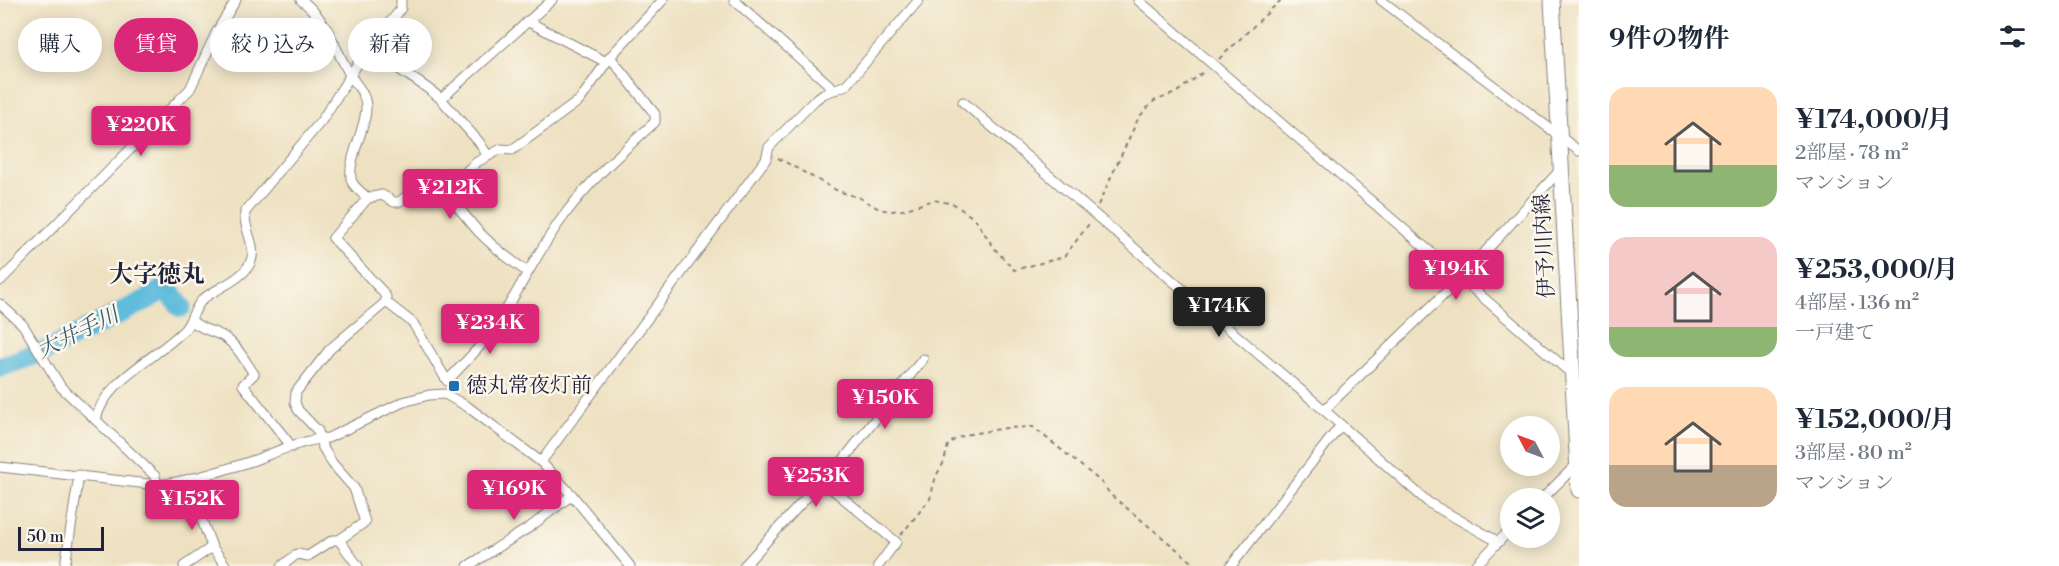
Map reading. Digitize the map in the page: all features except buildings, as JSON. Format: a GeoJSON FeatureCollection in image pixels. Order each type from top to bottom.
{"type":"FeatureCollection","features":[{"type":"Feature","properties":{"kind":"main road","name":"伊予川内線"},"geometry":{"type":"LineString","coordinates":[[1552,0],[1576,378],[1579,489]]}},
{"type":"Feature","properties":{"kind":"street"},"geometry":{"type":"LineString","coordinates":[[0,281],[190,89],[217,31],[236,0]]}},
{"type":"Feature","properties":{"kind":"street"},"geometry":{"type":"LineString","coordinates":[[301,0],[326,25],[350,75],[360,87],[367,108],[355,152],[352,180],[353,185],[368,198]]}},
{"type":"Feature","properties":{"kind":"street"},"geometry":{"type":"LineString","coordinates":[[394,18],[401,8],[401,0]]}},
{"type":"Feature","properties":{"kind":"street"},"geometry":{"type":"LineString","coordinates":[[441,99],[552,0]]}},
{"type":"Feature","properties":{"kind":"street"},"geometry":{"type":"LineString","coordinates":[[446,195],[461,176],[477,162],[501,149],[512,150],[580,100],[608,59],[663,0]]}},
{"type":"Feature","properties":{"kind":"street"},"geometry":{"type":"LineString","coordinates":[[734,0],[835,90]]}},
{"type":"Feature","properties":{"kind":"street"},"geometry":{"type":"LineString","coordinates":[[541,462],[766,159],[769,147],[815,100],[846,85],[919,0]]}},
{"type":"Feature","properties":{"kind":"street"},"geometry":{"type":"LineString","coordinates":[[1138,0],[1462,277],[1576,378]]}},
{"type":"Feature","properties":{"kind":"street"},"geometry":{"type":"LineString","coordinates":[[1381,0],[1579,152]]}},
{"type":"Feature","properties":{"kind":"street"},"geometry":{"type":"LineString","coordinates":[[445,394],[447,381],[480,347],[501,319],[526,271],[562,217],[617,156],[655,122],[655,114],[608,59],[527,21]]}},
{"type":"Feature","properties":{"kind":"street"},"geometry":{"type":"LineString","coordinates":[[96,420],[98,410],[110,391],[185,328],[191,320],[195,307],[204,298],[245,271],[253,251],[244,223],[245,212],[322,120],[352,72]]}},
{"type":"Feature","properties":{"kind":"street"},"geometry":{"type":"LineString","coordinates":[[405,72],[441,99],[489,156]]}},
{"type":"Feature","properties":{"kind":"street"},"geometry":{"type":"LineString","coordinates":[[963,102],[1324,410],[1429,503],[1499,542],[1475,566]]}},
{"type":"Feature","properties":{"kind":"street"},"geometry":{"type":"LineString","coordinates":[[1324,410],[1462,277],[1562,167]]}},
{"type":"Feature","properties":{"kind":"street"},"geometry":{"type":"LineString","coordinates":[[447,381],[413,323],[386,302],[382,291],[333,238],[368,198],[382,195],[394,202],[399,202],[410,192],[424,195],[435,186],[501,253],[526,271]]}},
{"type":"Feature","properties":{"kind":"street"},"geometry":{"type":"LineString","coordinates":[[282,566],[297,554],[308,556],[333,540],[339,540],[365,522],[354,488],[332,463],[322,446],[318,432],[298,410],[295,402],[296,392],[330,349],[386,302]]}},
{"type":"Feature","properties":{"kind":"street"},"geometry":{"type":"LineString","coordinates":[[0,304],[23,325],[61,387],[155,476],[157,485]]}},
{"type":"Feature","properties":{"kind":"street"},"geometry":{"type":"LineString","coordinates":[[191,320],[199,327],[224,337],[235,346],[254,374],[243,385],[292,447]]}},
{"type":"Feature","properties":{"kind":"street"},"geometry":{"type":"LineString","coordinates":[[744,566],[806,498],[825,483],[923,359]]}},
{"type":"Feature","properties":{"kind":"street"},"geometry":{"type":"LineString","coordinates":[[0,467],[157,485],[244,464],[292,447],[328,438],[404,402],[445,394],[468,407],[541,462],[572,495],[630,566]]}},
{"type":"Feature","properties":{"kind":"street"},"geometry":{"type":"LineString","coordinates":[[1230,566],[1341,425]]}},
{"type":"Feature","properties":{"kind":"street"},"geometry":{"type":"LineString","coordinates":[[1553,488],[1578,463]]}},
{"type":"Feature","properties":{"kind":"street"},"geometry":{"type":"LineString","coordinates":[[65,566],[80,475]]}},
{"type":"Feature","properties":{"kind":"street"},"geometry":{"type":"LineString","coordinates":[[192,478],[203,523],[212,547],[226,566]]}},
{"type":"Feature","properties":{"kind":"street"},"geometry":{"type":"LineString","coordinates":[[825,483],[896,542],[878,566]]}},
{"type":"Feature","properties":{"kind":"street"},"geometry":{"type":"LineString","coordinates":[[468,566],[530,527],[572,495]]}},
{"type":"Feature","properties":{"kind":"street"},"geometry":{"type":"LineString","coordinates":[[339,540],[358,566]]}},
{"type":"Feature","properties":{"kind":"street"},"geometry":{"type":"LineString","coordinates":[[183,566],[212,547]]}},
{"type":"Feature","properties":{"kind":"path"},"geometry":{"type":"LineString","coordinates":[[896,542],[930,499],[936,476],[944,462],[946,450],[954,440],[965,435],[1006,428],[1033,427],[1100,481],[1111,495],[1197,566]]}},
{"type":"Feature","properties":{"kind":"waterway","name":"大井手川"},"geometry":{"type":"LineString","coordinates":[[0,367],[47,350],[162,290],[169,291],[181,307]]}},
{"type":"Feature","properties":{"kind":"place","name":"徳丸常夜灯前"},"geometry":{"type":"Point","coordinates":[454,386]}},
{"type":"Feature","properties":{"kind":"district","name":"大字徳丸"},"geometry":{"type":"Point","coordinates":[157,275]}}]}
